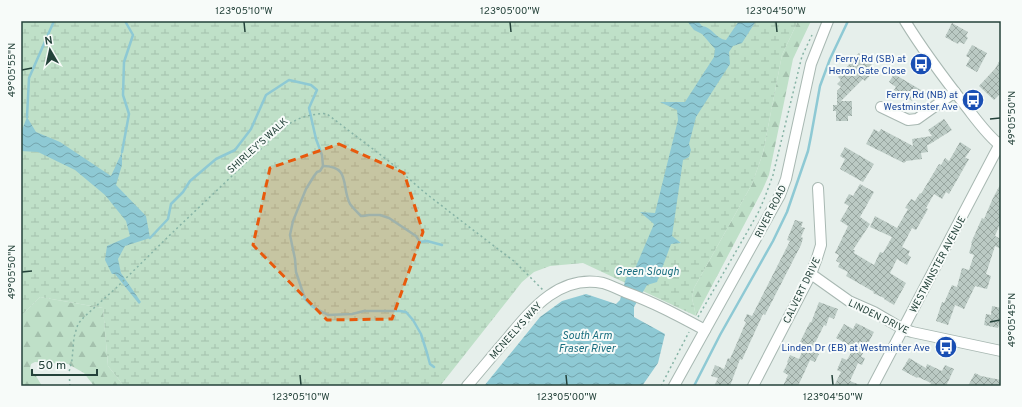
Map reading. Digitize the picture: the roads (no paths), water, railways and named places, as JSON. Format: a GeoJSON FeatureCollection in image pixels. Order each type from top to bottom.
{"type":"FeatureCollection","features":[{"type":"Feature","properties":{"kind":"street","name":"RIVER ROAD"},"geometry":{"type":"LineString","coordinates":[[674,386],[772,210],[786,179],[811,64],[828,21]]}},
{"type":"Feature","properties":{"kind":"street"},"geometry":{"type":"LineString","coordinates":[[905,21],[917,41],[955,92],[984,129],[1001,144]]}},
{"type":"Feature","properties":{"kind":"street"},"geometry":{"type":"LineString","coordinates":[[881,107],[908,120],[917,119],[955,92]]}},
{"type":"Feature","properties":{"kind":"street","name":"WESTMINSTER AVENUE"},"geometry":{"type":"LineString","coordinates":[[874,386],[1001,144]]}},
{"type":"Feature","properties":{"kind":"street","name":"CALVERT DRIVE"},"geometry":{"type":"LineString","coordinates":[[753,386],[818,258],[821,245],[818,188]]}},
{"type":"Feature","properties":{"kind":"street","name":"LINDEN DRIVE"},"geometry":{"type":"LineString","coordinates":[[811,274],[849,301],[874,312],[903,329],[1001,351]]}},
{"type":"Feature","properties":{"kind":"street","name":"MCNEELYS WAY"},"geometry":{"type":"LineString","coordinates":[[467,386],[524,318],[549,295],[568,285],[582,282],[604,283],[646,300],[705,330]]}},
{"type":"Feature","properties":{"kind":"water","name":"South Arm Fraser River"},"geometry":{"type":"Polygon","coordinates":[[[687,21],[698,21],[702,26],[709,28],[719,38],[726,40],[739,21],[756,21],[742,43],[733,46],[729,52],[730,64],[696,117],[689,144],[691,150],[689,157],[683,160],[672,236],[681,243],[671,244],[657,282],[647,285],[634,307],[634,317],[665,334],[658,363],[642,386],[484,386],[540,317],[562,301],[586,294],[616,304],[620,300],[626,278],[634,271],[654,224],[640,212],[655,213],[678,120],[677,110],[660,102],[685,102],[714,57],[715,49],[702,34],[694,30],[687,21]]]}},
{"type":"Feature","properties":{"kind":"water"},"geometry":{"type":"Polygon","coordinates":[[[27,117],[36,132],[60,142],[111,176],[122,152],[122,165],[116,185],[146,216],[150,238],[125,246],[118,259],[121,273],[141,302],[139,304],[115,274],[112,274],[105,260],[107,246],[130,236],[126,221],[105,195],[75,170],[38,152],[21,151],[21,130],[27,117]]]}},
{"type":"Feature","properties":{"kind":"waterway"},"geometry":{"type":"LineString","coordinates":[[27,117],[29,78],[54,21]]}},
{"type":"Feature","properties":{"kind":"waterway"},"geometry":{"type":"LineString","coordinates":[[122,152],[129,114],[123,95],[124,62],[133,35],[125,21]]}},
{"type":"Feature","properties":{"kind":"waterway"},"geometry":{"type":"LineString","coordinates":[[694,386],[720,335],[773,241],[787,212],[808,151],[820,86],[830,59],[848,21]]}},
{"type":"Feature","properties":{"kind":"waterway"},"geometry":{"type":"LineString","coordinates":[[150,238],[168,219],[171,204],[183,192],[190,181],[216,159],[235,150],[251,129],[266,95],[289,80],[311,85],[317,90],[309,108],[316,139],[322,155],[323,166],[314,176],[306,189],[293,221],[290,235],[296,272],[305,299],[313,307],[328,315],[352,314],[364,311],[406,312],[413,320],[421,334],[430,364],[434,367]]}},
{"type":"Feature","properties":{"kind":"waterway"},"geometry":{"type":"LineString","coordinates":[[323,166],[332,167],[338,170],[344,179],[347,197],[350,204],[361,216],[380,215],[389,218],[416,236],[420,242],[427,241],[442,245]]}},
{"type":"Feature","properties":{"kind":"place","name":"Ferry Rd (SB) at Heron Gate Close"},"geometry":{"type":"Point","coordinates":[921,64]}},
{"type":"Feature","properties":{"kind":"place","name":"Ferry Rd (NB) at Westminster Ave"},"geometry":{"type":"Point","coordinates":[973,100]}},
{"type":"Feature","properties":{"kind":"place","name":"Linden Dr (EB) at Westminter Ave"},"geometry":{"type":"Point","coordinates":[946,347]}},
{"type":"Feature","properties":{"kind":"water label","name":"Green Slough"},"geometry":{"type":"Point","coordinates":[647,271]}}]}
